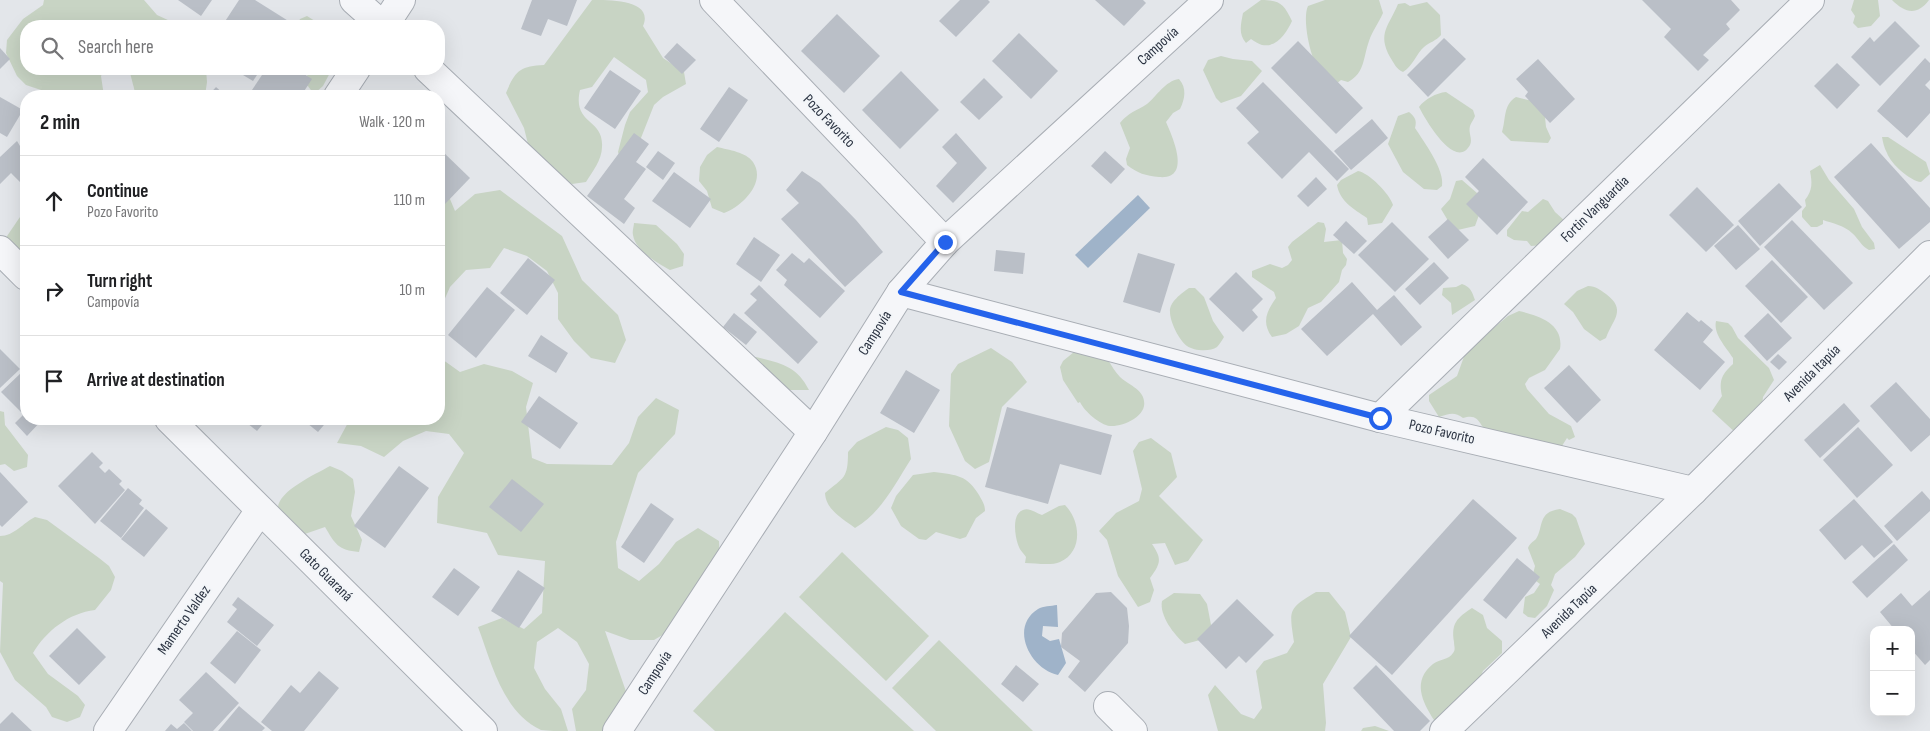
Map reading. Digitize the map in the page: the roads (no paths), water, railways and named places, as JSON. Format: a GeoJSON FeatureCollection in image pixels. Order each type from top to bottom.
{"type":"FeatureCollection","features":[{"type":"Feature","properties":{"kind":"street"},"geometry":{"type":"LineString","coordinates":[[354,0],[377,20]]}},
{"type":"Feature","properties":{"kind":"street"},"geometry":{"type":"LineString","coordinates":[[388,20],[401,0]]}},
{"type":"Feature","properties":{"kind":"street","name":"Pozo Favorito"},"geometry":{"type":"LineString","coordinates":[[714,0],[945,242]]}},
{"type":"Feature","properties":{"kind":"street","name":"Campovía"},"geometry":{"type":"LineString","coordinates":[[617,731],[813,432],[901,292],[945,242],[1209,0]]}},
{"type":"Feature","properties":{"kind":"street","name":"Fortin Vanguardia"},"geometry":{"type":"LineString","coordinates":[[1380,418],[1810,0]]}},
{"type":"Feature","properties":{"kind":"street"},"geometry":{"type":"LineString","coordinates":[[342,90],[352,75]]}},
{"type":"Feature","properties":{"kind":"street"},"geometry":{"type":"LineString","coordinates":[[434,75],[813,432]]}},
{"type":"Feature","properties":{"kind":"street"},"geometry":{"type":"LineString","coordinates":[[0,250],[20,270]]}},
{"type":"Feature","properties":{"kind":"street","name":"Avenida Itapúa"},"geometry":{"type":"LineString","coordinates":[[1693,491],[1930,255]]}},
{"type":"Feature","properties":{"kind":"street","name":"Pozo Favorito"},"geometry":{"type":"LineString","coordinates":[[901,292],[1380,418],[1693,491]]}},
{"type":"Feature","properties":{"kind":"street","name":"Gato Guaraná"},"geometry":{"type":"LineString","coordinates":[[176,425],[483,731]]}},
{"type":"Feature","properties":{"kind":"street","name":"Avenida Tapúa"},"geometry":{"type":"LineString","coordinates":[[1444,731],[1693,491]]}},
{"type":"Feature","properties":{"kind":"street","name":"Mamerto Valdez"},"geometry":{"type":"LineString","coordinates":[[108,731],[260,510]]}},
{"type":"Feature","properties":{"kind":"street"},"geometry":{"type":"LineString","coordinates":[[1108,706],[1133,731]]}},
{"type":"Feature","properties":{"kind":"water"},"geometry":{"type":"Polygon","coordinates":[[[1138,195],[1150,208],[1088,268],[1075,255],[1138,195]]]}},
{"type":"Feature","properties":{"kind":"water"},"geometry":{"type":"Polygon","coordinates":[[[1057,605],[1058,627],[1043,626],[1042,636],[1050,641],[1059,639],[1066,663],[1058,675],[1039,665],[1032,656],[1024,636],[1025,626],[1029,617],[1040,608],[1057,605]]]}}]}
